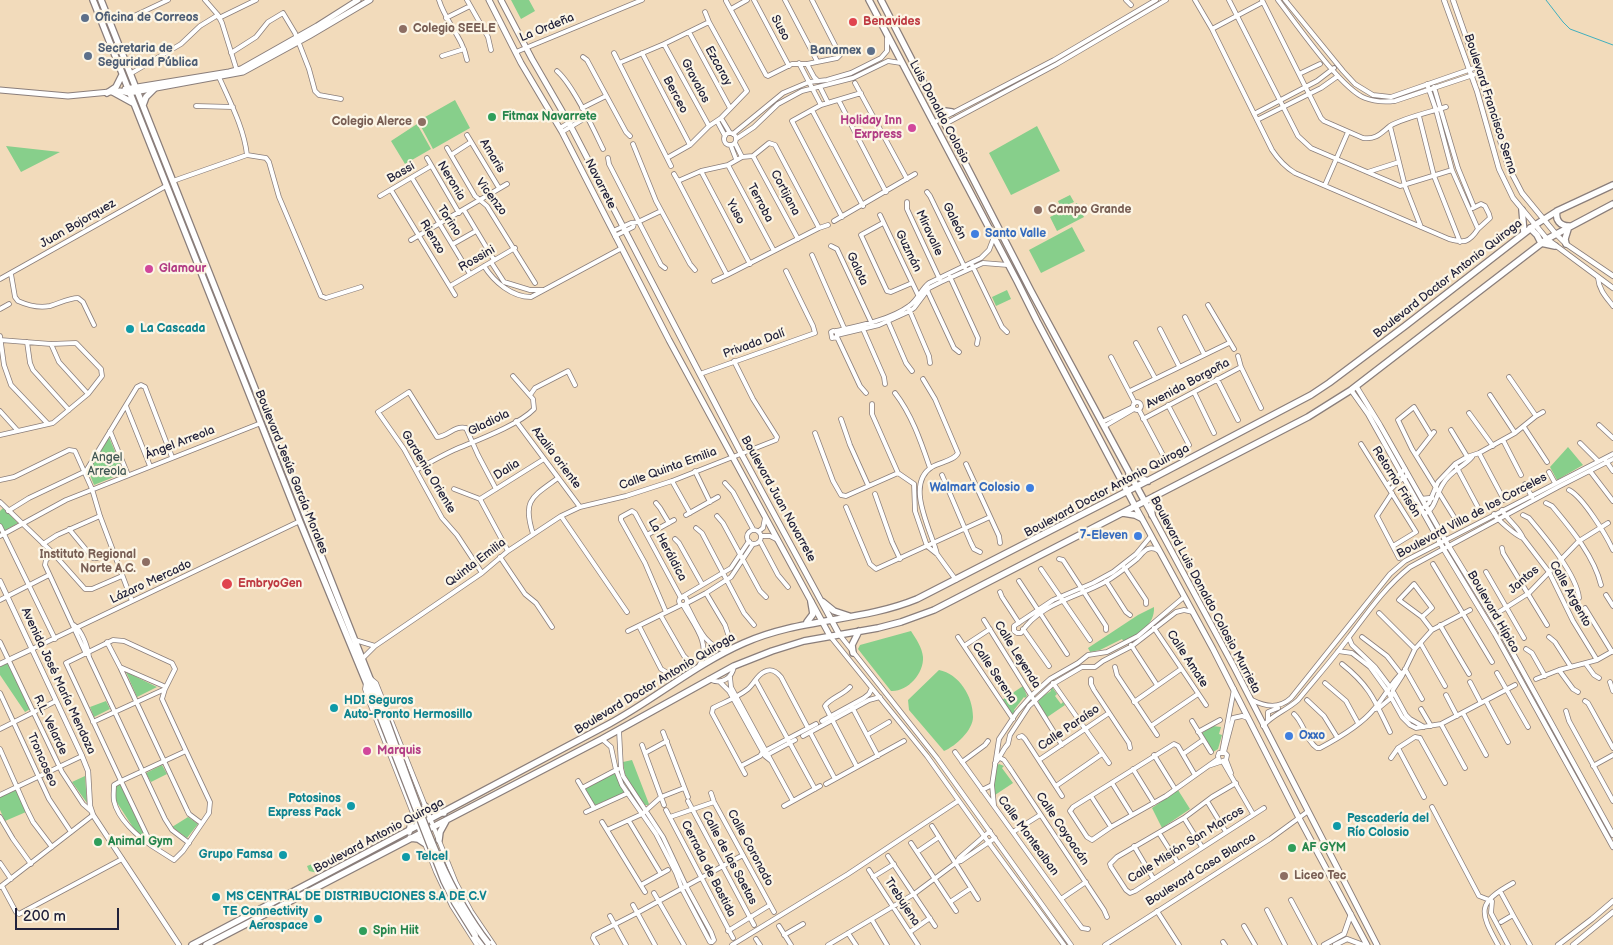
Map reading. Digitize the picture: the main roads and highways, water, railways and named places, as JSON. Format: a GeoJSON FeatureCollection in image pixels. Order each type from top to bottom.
{"type":"FeatureCollection","features":[{"type":"Feature","properties":{"kind":"main road","name":"Boulevard Jesús García Morales"},"geometry":{"type":"LineString","coordinates":[[92,0],[300,522],[368,681],[449,880],[467,914],[489,945]]}},
{"type":"Feature","properties":{"kind":"main road","name":"Boulevard Jesús García Morales"},"geometry":{"type":"LineString","coordinates":[[101,0],[356,640],[363,658],[368,681]]}},
{"type":"Feature","properties":{"kind":"main road"},"geometry":{"type":"LineString","coordinates":[[136,89],[154,88],[183,81],[219,77],[237,72],[370,0]]}},
{"type":"Feature","properties":{"kind":"main road","name":"Navarrete"},"geometry":{"type":"LineString","coordinates":[[489,0],[516,52],[561,130],[690,379]]}},
{"type":"Feature","properties":{"kind":"main road","name":"Navarrete"},"geometry":{"type":"LineString","coordinates":[[501,0],[570,125],[700,374]]}},
{"type":"Feature","properties":{"kind":"main road","name":"Luis Donaldo Colosio"},"geometry":{"type":"LineString","coordinates":[[869,0],[993,235]]}},
{"type":"Feature","properties":{"kind":"main road","name":"Luis Donaldo Colosio"},"geometry":{"type":"LineString","coordinates":[[881,0],[999,229]]}},
{"type":"Feature","properties":{"kind":"main road"},"geometry":{"type":"LineString","coordinates":[[298,40],[355,1]]}},
{"type":"Feature","properties":{"kind":"main road"},"geometry":{"type":"LineString","coordinates":[[0,90],[68,96],[136,89],[237,72]]}},
{"type":"Feature","properties":{"kind":"main road"},"geometry":{"type":"LineString","coordinates":[[113,92],[122,75]]}},
{"type":"Feature","properties":{"kind":"main road"},"geometry":{"type":"LineString","coordinates":[[143,105],[148,93],[154,88]]}},
{"type":"Feature","properties":{"kind":"main road"},"geometry":{"type":"LineString","coordinates":[[113,92],[133,103]]}},
{"type":"Feature","properties":{"kind":"main road"},"geometry":{"type":"LineString","coordinates":[[938,110],[952,112]]}},
{"type":"Feature","properties":{"kind":"main road"},"geometry":{"type":"LineString","coordinates":[[956,166],[966,175],[971,174]]}},
{"type":"Feature","properties":{"kind":"main road"},"geometry":{"type":"LineString","coordinates":[[966,186],[972,184],[980,192]]}},
{"type":"Feature","properties":{"kind":"main road","name":"Boulevard Doctor Antonio Quiroga"},"geometry":{"type":"LineString","coordinates":[[575,743],[636,709],[699,666],[729,650],[756,638],[806,623],[851,617],[900,606],[956,580],[1137,487],[1320,389],[1543,219],[1613,184]]}},
{"type":"Feature","properties":{"kind":"main road","name":"Boulevard Doctor Antonio Quiroga"},"geometry":{"type":"LineString","coordinates":[[579,751],[709,679],[772,650],[901,622],[934,610],[1308,417],[1353,388],[1547,238],[1613,204]]}},
{"type":"Feature","properties":{"kind":"main road"},"geometry":{"type":"LineString","coordinates":[[1522,210],[1524,234]]}},
{"type":"Feature","properties":{"kind":"main road"},"geometry":{"type":"LineString","coordinates":[[1557,211],[1556,219],[1558,222],[1569,226],[1565,239],[1566,244]]}},
{"type":"Feature","properties":{"kind":"main road"},"geometry":{"type":"LineString","coordinates":[[1532,227],[1541,243],[1555,246]]}},
{"type":"Feature","properties":{"kind":"main road","name":"Boulevard Luis Donaldo Colosio Murrieta"},"geometry":{"type":"LineString","coordinates":[[999,229],[1242,682],[1307,812],[1377,945]]}},
{"type":"Feature","properties":{"kind":"main road","name":"Boulevard Luis Donaldo Colosio Murrieta"},"geometry":{"type":"LineString","coordinates":[[993,235],[1120,478],[1213,649],[1299,818],[1367,945]]}},
{"type":"Feature","properties":{"kind":"main road"},"geometry":{"type":"LineString","coordinates":[[1021,288],[1026,287],[1031,291]]}},
{"type":"Feature","properties":{"kind":"main road"},"geometry":{"type":"LineString","coordinates":[[1058,360],[1065,367],[1072,366]]}},
{"type":"Feature","properties":{"kind":"main road","name":"Boulevard Juan Navarrete"},"geometry":{"type":"LineString","coordinates":[[700,374],[839,634]]}},
{"type":"Feature","properties":{"kind":"main road","name":"Boulevard Juan Navarrete"},"geometry":{"type":"LineString","coordinates":[[690,379],[830,636]]}},
{"type":"Feature","properties":{"kind":"main road"},"geometry":{"type":"LineString","coordinates":[[250,397],[258,394]]}},
{"type":"Feature","properties":{"kind":"main road"},"geometry":{"type":"LineString","coordinates":[[1079,399],[1096,425],[1099,427],[1103,424]]}},
{"type":"Feature","properties":{"kind":"main road"},"geometry":{"type":"LineString","coordinates":[[1129,474],[1148,481]]}},
{"type":"Feature","properties":{"kind":"main road"},"geometry":{"type":"LineString","coordinates":[[1116,497],[1121,488],[1120,478]]}},
{"type":"Feature","properties":{"kind":"main road"},"geometry":{"type":"LineString","coordinates":[[1152,516],[1151,506],[1155,496]]}},
{"type":"Feature","properties":{"kind":"main road"},"geometry":{"type":"LineString","coordinates":[[1121,514],[1130,514],[1142,518]]}},
{"type":"Feature","properties":{"kind":"main road"},"geometry":{"type":"LineString","coordinates":[[806,623],[813,614],[811,602]]}},
{"type":"Feature","properties":{"kind":"main road"},"geometry":{"type":"LineString","coordinates":[[815,608],[821,609],[824,603],[834,611],[851,617]]}},
{"type":"Feature","properties":{"kind":"main road"},"geometry":{"type":"LineString","coordinates":[[1194,615],[1207,631],[1214,630]]}},
{"type":"Feature","properties":{"kind":"main road"},"geometry":{"type":"LineString","coordinates":[[853,653],[852,645],[859,631]]}},
{"type":"Feature","properties":{"kind":"main road"},"geometry":{"type":"LineString","coordinates":[[1213,649],[1220,648],[1231,669],[1242,682]]}},
{"type":"Feature","properties":{"kind":"main road","name":"Boulevard Jesús García Morales"},"geometry":{"type":"LineString","coordinates":[[382,715],[444,881],[455,903],[476,935],[489,945]]}},
{"type":"Feature","properties":{"kind":"main road"},"geometry":{"type":"LineString","coordinates":[[569,756],[568,749],[585,737]]}},
{"type":"Feature","properties":{"kind":"main road","name":"Boulevard Antonio Quiroga"},"geometry":{"type":"LineString","coordinates":[[192,945],[419,830],[432,823],[444,813],[575,743]]}},
{"type":"Feature","properties":{"kind":"main road","name":"Boulevard Antonio Quiroga"},"geometry":{"type":"LineString","coordinates":[[432,823],[447,820],[579,751]]}},
{"type":"Feature","properties":{"kind":"main road"},"geometry":{"type":"LineString","coordinates":[[425,806],[431,811],[444,813]]}},
{"type":"Feature","properties":{"kind":"main road"},"geometry":{"type":"LineString","coordinates":[[413,815],[409,835],[424,843]]}},
{"type":"Feature","properties":{"kind":"main road"},"geometry":{"type":"LineString","coordinates":[[439,840],[440,832],[447,820]]}},
{"type":"Feature","properties":{"kind":"main road","name":"Boulevard Antonio Quiroga"},"geometry":{"type":"LineString","coordinates":[[206,945],[409,835]]}},
{"type":"Feature","properties":{"kind":"waterway"},"geometry":{"type":"LineString","coordinates":[[1546,0],[1570,29],[1613,45]]}},
{"type":"Feature","properties":{"kind":"place","name":"Oficina de Correos"},"geometry":{"type":"Point","coordinates":[85,18]}},
{"type":"Feature","properties":{"kind":"place","name":"Benavides"},"geometry":{"type":"Point","coordinates":[853,22]}},
{"type":"Feature","properties":{"kind":"place","name":"Colegio SEELE"},"geometry":{"type":"Point","coordinates":[403,29]}},
{"type":"Feature","properties":{"kind":"place","name":"Banamex"},"geometry":{"type":"Point","coordinates":[871,51]}},
{"type":"Feature","properties":{"kind":"place","name":"Secretaria de Seguridad Pública"},"geometry":{"type":"Point","coordinates":[88,56]}},
{"type":"Feature","properties":{"kind":"place","name":"Fitmax Navarrete"},"geometry":{"type":"Point","coordinates":[492,117]}},
{"type":"Feature","properties":{"kind":"place","name":"Colegio Alerce"},"geometry":{"type":"Point","coordinates":[422,122]}},
{"type":"Feature","properties":{"kind":"place","name":"Holiday Inn Exrpress"},"geometry":{"type":"Point","coordinates":[912,128]}},
{"type":"Feature","properties":{"kind":"place","name":"Campo Grande"},"geometry":{"type":"Point","coordinates":[1038,210]}},
{"type":"Feature","properties":{"kind":"place","name":"Santo Valle"},"geometry":{"type":"Point","coordinates":[975,234]}},
{"type":"Feature","properties":{"kind":"place","name":"Glamour"},"geometry":{"type":"Point","coordinates":[149,269]}},
{"type":"Feature","properties":{"kind":"place","name":"La Cascada"},"geometry":{"type":"Point","coordinates":[130,329]}},
{"type":"Feature","properties":{"kind":"place","name":"Walmart Colosio"},"geometry":{"type":"Point","coordinates":[1030,488]}},
{"type":"Feature","properties":{"kind":"place","name":"7-Eleven"},"geometry":{"type":"Point","coordinates":[1138,536]}},
{"type":"Feature","properties":{"kind":"place","name":"Instituto Regional Norte A.C."},"geometry":{"type":"Point","coordinates":[146,562]}},
{"type":"Feature","properties":{"kind":"place","name":"EmbryoGen"},"geometry":{"type":"Point","coordinates":[227,584]}},
{"type":"Feature","properties":{"kind":"place","name":"HDI Seguros Auto-Pronto Hermosillo"},"geometry":{"type":"Point","coordinates":[334,708]}},
{"type":"Feature","properties":{"kind":"place","name":"Oxxo"},"geometry":{"type":"Point","coordinates":[1289,736]}},
{"type":"Feature","properties":{"kind":"place","name":"Marquis"},"geometry":{"type":"Point","coordinates":[367,751]}},
{"type":"Feature","properties":{"kind":"place","name":"Potosinos Express Pack"},"geometry":{"type":"Point","coordinates":[351,806]}},
{"type":"Feature","properties":{"kind":"place","name":"Pescadería del Río Colosio"},"geometry":{"type":"Point","coordinates":[1337,826]}},
{"type":"Feature","properties":{"kind":"place","name":"Animal Gym"},"geometry":{"type":"Point","coordinates":[98,842]}},
{"type":"Feature","properties":{"kind":"place","name":"AF GYM"},"geometry":{"type":"Point","coordinates":[1292,848]}},
{"type":"Feature","properties":{"kind":"place","name":"Grupo Famsa"},"geometry":{"type":"Point","coordinates":[283,855]}},
{"type":"Feature","properties":{"kind":"place","name":"Telcel"},"geometry":{"type":"Point","coordinates":[406,857]}},
{"type":"Feature","properties":{"kind":"place","name":"Liceo Tec"},"geometry":{"type":"Point","coordinates":[1284,876]}},
{"type":"Feature","properties":{"kind":"place","name":"MS CENTRAL DE DISTRIBUCIONES S.A DE C.V"},"geometry":{"type":"Point","coordinates":[216,897]}},
{"type":"Feature","properties":{"kind":"place","name":"TE Connectivity Aerospace"},"geometry":{"type":"Point","coordinates":[318,919]}},
{"type":"Feature","properties":{"kind":"place","name":"Spin Hiit"},"geometry":{"type":"Point","coordinates":[363,931]}},
{"type":"Feature","properties":{"kind":"park label","name":"Angel Arreola"},"geometry":{"type":"Point","coordinates":[107,465]}}]}
